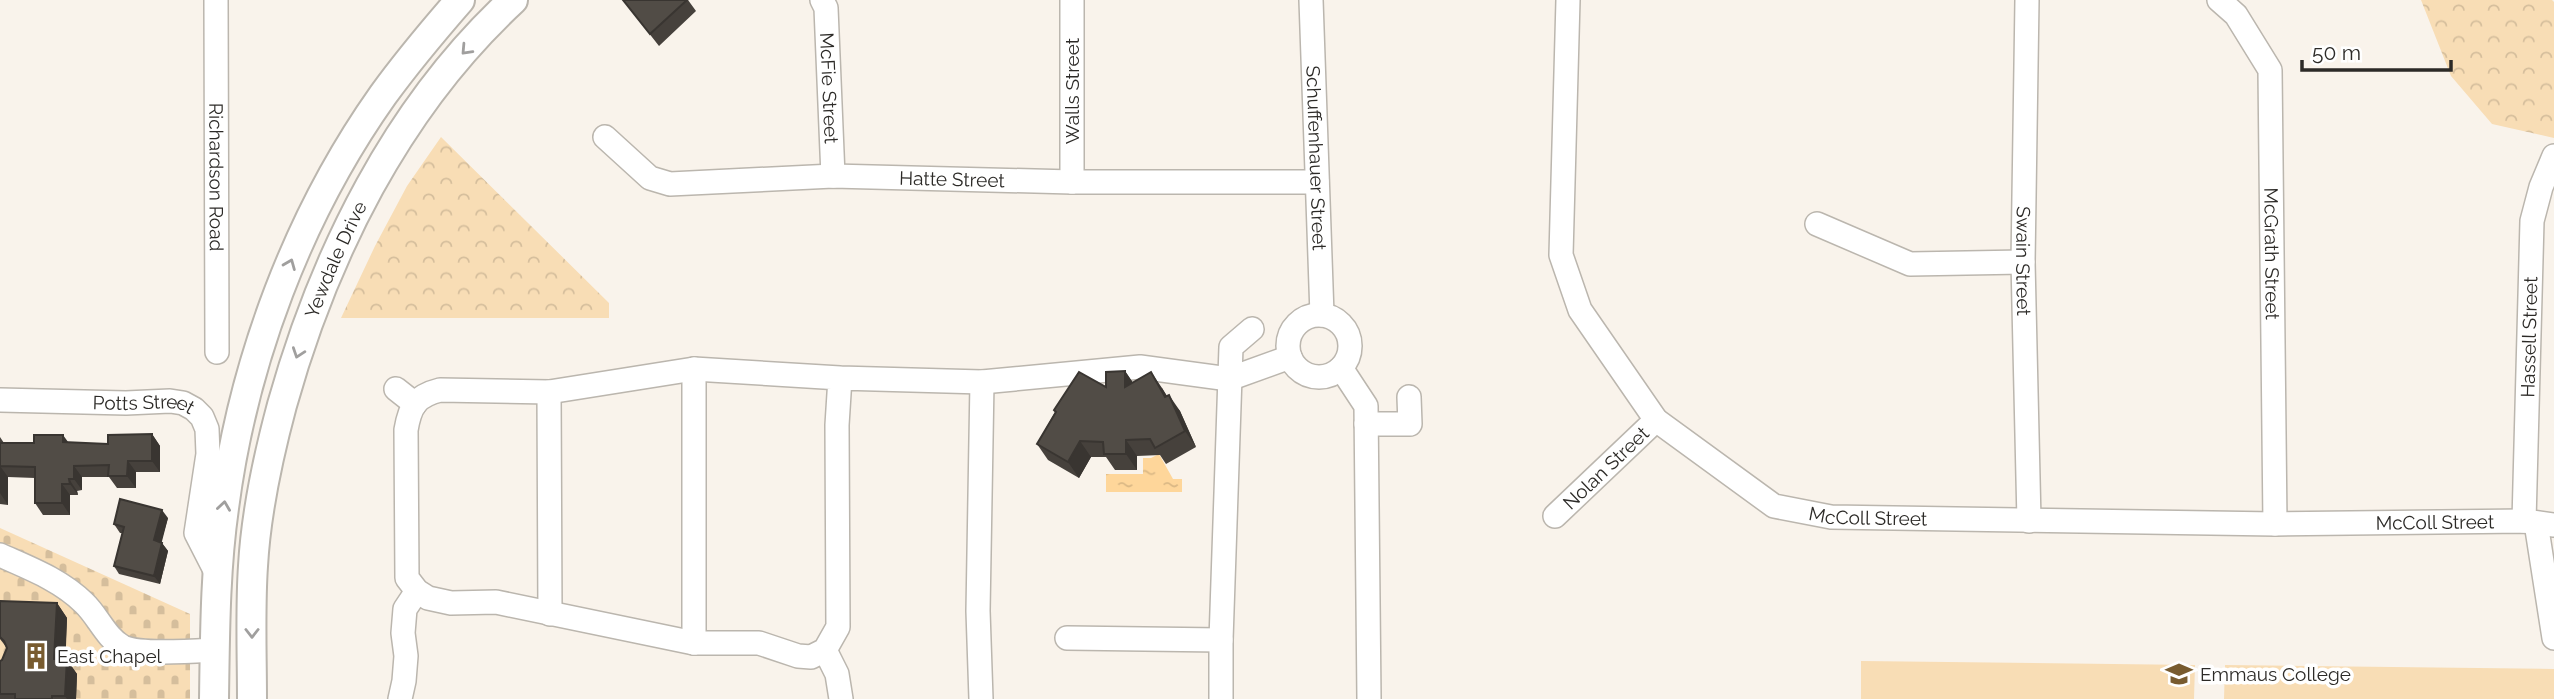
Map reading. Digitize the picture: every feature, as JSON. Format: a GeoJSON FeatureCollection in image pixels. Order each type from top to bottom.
{"type":"FeatureCollection","features":[{"type":"Feature","properties":{"kind":"main road","name":"Yewdale Drive"},"geometry":{"type":"LineString","coordinates":[[217,574],[236,434],[254,365],[291,260],[349,148],[383,95],[460,0]]}},
{"type":"Feature","properties":{"kind":"main road","name":"Yewdale Drive"},"geometry":{"type":"LineString","coordinates":[[252,699],[253,566],[261,503],[277,425],[295,360],[339,247],[365,193],[424,102],[455,61],[513,0]]}},
{"type":"Feature","properties":{"kind":"main road"},"geometry":{"type":"LineString","coordinates":[[214,699],[217,574]]}},
{"type":"Feature","properties":{"kind":"street","name":"Richardson Road"},"geometry":{"type":"LineString","coordinates":[[216,0],[217,352]]}},
{"type":"Feature","properties":{"kind":"street","name":"McFie Street"},"geometry":{"type":"LineString","coordinates":[[822,0],[826,8],[833,176]]}},
{"type":"Feature","properties":{"kind":"street","name":"Walls Street"},"geometry":{"type":"LineString","coordinates":[[1072,0],[1072,182]]}},
{"type":"Feature","properties":{"kind":"street","name":"Schuffenhauer Street"},"geometry":{"type":"LineString","coordinates":[[1311,0],[1322,315]]}},
{"type":"Feature","properties":{"kind":"street","name":"Swain Street"},"geometry":{"type":"LineString","coordinates":[[2027,0],[2023,262],[2029,521]]}},
{"type":"Feature","properties":{"kind":"street","name":"McGrath Street"},"geometry":{"type":"LineString","coordinates":[[2218,0],[2236,15],[2270,70],[2275,524]]}},
{"type":"Feature","properties":{"kind":"street","name":"McColl Street"},"geometry":{"type":"LineString","coordinates":[[1567,1],[1561,255],[1580,310],[1656,420],[1774,506],[1831,517],[2275,524],[2538,523]]}},
{"type":"Feature","properties":{"kind":"street","name":"Hatte Street"},"geometry":{"type":"LineString","coordinates":[[605,137],[650,178],[670,184],[833,176],[1072,182],[1317,182]]}},
{"type":"Feature","properties":{"kind":"street","name":"Hassell Street"},"geometry":{"type":"LineString","coordinates":[[2554,156],[2532,221],[2538,523],[2554,638]]}},
{"type":"Feature","properties":{"kind":"street"},"geometry":{"type":"LineString","coordinates":[[1817,224],[1910,264],[2023,262]]}},
{"type":"Feature","properties":{"kind":"street"},"geometry":{"type":"LineString","coordinates":[[1311,315],[1332,317],[1347,330],[1350,350],[1341,368],[1324,377],[1314,377],[1295,366],[1290,358],[1289,337],[1294,327],[1311,315]]}},
{"type":"Feature","properties":{"kind":"street"},"geometry":{"type":"LineString","coordinates":[[1221,699],[1231,347],[1252,329]]}},
{"type":"Feature","properties":{"kind":"street"},"geometry":{"type":"LineString","coordinates":[[840,378],[837,425],[838,627],[825,650],[811,656],[798,656],[759,643],[694,643],[496,602],[451,603],[428,598],[407,578],[407,430],[409,413],[427,393],[440,390],[549,392],[694,369],[840,378],[982,382],[1140,367],[1229,379],[1290,358]]}},
{"type":"Feature","properties":{"kind":"street"},"geometry":{"type":"LineString","coordinates":[[1341,368],[1366,406],[1368,699]]}},
{"type":"Feature","properties":{"kind":"street"},"geometry":{"type":"LineString","coordinates":[[694,369],[694,643]]}},
{"type":"Feature","properties":{"kind":"street"},"geometry":{"type":"LineString","coordinates":[[981,699],[978,611],[982,382]]}},
{"type":"Feature","properties":{"kind":"street"},"geometry":{"type":"LineString","coordinates":[[396,389],[415,404]]}},
{"type":"Feature","properties":{"kind":"street"},"geometry":{"type":"LineString","coordinates":[[549,392],[550,614]]}},
{"type":"Feature","properties":{"kind":"street"},"geometry":{"type":"LineString","coordinates":[[1366,424],[1410,424],[1409,397]]}},
{"type":"Feature","properties":{"kind":"street","name":"Potts Street"},"geometry":{"type":"LineString","coordinates":[[0,400],[126,403],[170,401],[183,403],[194,409],[202,416],[208,429],[208,454],[197,533],[217,574]]}},
{"type":"Feature","properties":{"kind":"street","name":"Nolan Street"},"geometry":{"type":"LineString","coordinates":[[1555,516],[1656,420]]}},
{"type":"Feature","properties":{"kind":"street"},"geometry":{"type":"LineString","coordinates":[[0,555],[64,586],[88,606],[112,638],[124,648],[141,651],[215,650]]}},
{"type":"Feature","properties":{"kind":"street"},"geometry":{"type":"LineString","coordinates":[[400,699],[406,656],[403,633],[405,609],[417,590]]}},
{"type":"Feature","properties":{"kind":"street"},"geometry":{"type":"LineString","coordinates":[[1067,638],[1221,640]]}},
{"type":"Feature","properties":{"kind":"street"},"geometry":{"type":"LineString","coordinates":[[825,650],[837,674],[841,699]]}},
{"type":"Feature","properties":{"kind":"green space"},"geometry":{"type":"Polygon","coordinates":[[[2421,0],[2554,2],[2554,138],[2492,124],[2451,76],[2421,0]]]}},
{"type":"Feature","properties":{"kind":"green space"},"geometry":{"type":"Polygon","coordinates":[[[441,137],[609,303],[609,318],[341,318],[407,186],[441,137]]]}},
{"type":"Feature","properties":{"kind":"green space"},"geometry":{"type":"Polygon","coordinates":[[[0,528],[190,614],[190,699],[0,699],[0,528]]]}},
{"type":"Feature","properties":{"kind":"green space"},"geometry":{"type":"Polygon","coordinates":[[[1861,661],[2195,665],[2194,699],[1861,699],[1861,661]]]}},
{"type":"Feature","properties":{"kind":"green space"},"geometry":{"type":"Polygon","coordinates":[[[2225,665],[2554,669],[2554,699],[2224,699],[2225,665]]]}},
{"type":"Feature","properties":{"kind":"water"},"geometry":{"type":"Polygon","coordinates":[[[1159,454],[1173,479],[1182,479],[1182,492],[1106,492],[1106,474],[1143,474],[1143,458],[1159,454]]]}},
{"type":"Feature","properties":{"kind":"building"},"geometry":{"type":"Polygon","coordinates":[[[623,0],[687,0],[650,34],[623,0]]]}},
{"type":"Feature","properties":{"kind":"building"},"geometry":{"type":"Polygon","coordinates":[[[1125,371],[1125,387],[1151,372],[1165,397],[1169,395],[1185,431],[1155,448],[1150,439],[1126,440],[1126,454],[1104,454],[1103,442],[1080,441],[1068,462],[1037,444],[1056,412],[1054,410],[1079,372],[1106,387],[1106,372],[1125,371]]]}},
{"type":"Feature","properties":{"kind":"building"},"geometry":{"type":"Polygon","coordinates":[[[152,434],[152,461],[128,461],[127,476],[108,476],[109,465],[74,466],[74,479],[69,479],[70,484],[62,484],[62,503],[35,503],[35,467],[0,466],[0,443],[34,443],[34,435],[63,435],[63,442],[108,444],[108,435],[152,434]]]}},
{"type":"Feature","properties":{"kind":"building"},"geometry":{"type":"Polygon","coordinates":[[[120,499],[162,510],[154,540],[162,543],[154,576],[114,566],[124,527],[114,524],[120,499]]]}},
{"type":"Feature","properties":{"kind":"building","name":"East Chapel"},"geometry":{"type":"Polygon","coordinates":[[[0,601],[57,603],[54,659],[67,659],[65,696],[52,696],[52,699],[15,699],[15,694],[0,694],[0,661],[7,648],[0,637],[0,601]]]}},
{"type":"Feature","properties":{"kind":"place","name":"East Chapel"},"geometry":{"type":"Point","coordinates":[36,656]}},
{"type":"Feature","properties":{"kind":"place","name":"Emmaus College"},"geometry":{"type":"Point","coordinates":[2179,674]}}]}
